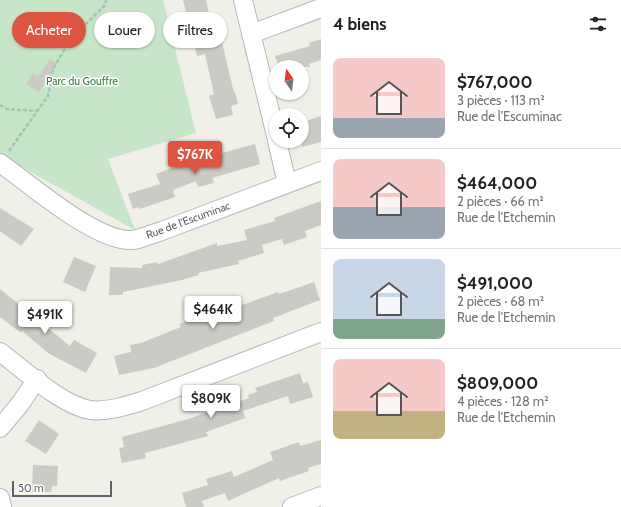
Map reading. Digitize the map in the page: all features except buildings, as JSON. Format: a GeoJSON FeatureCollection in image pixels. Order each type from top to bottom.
{"type":"FeatureCollection","features":[{"type":"Feature","properties":{"kind":"street"},"geometry":{"type":"LineString","coordinates":[[243,0],[269,108]]}},
{"type":"Feature","properties":{"kind":"street"},"geometry":{"type":"LineString","coordinates":[[251,34],[321,8]]}},
{"type":"Feature","properties":{"kind":"street"},"geometry":{"type":"LineString","coordinates":[[279,148],[287,183]]}},
{"type":"Feature","properties":{"kind":"street","name":"Rue de l'Escuminac"},"geometry":{"type":"LineString","coordinates":[[1,164],[75,216],[105,235],[133,240],[159,232],[321,170]]}},
{"type":"Feature","properties":{"kind":"street"},"geometry":{"type":"LineString","coordinates":[[0,352],[54,393],[73,405],[92,410],[121,408],[187,385],[321,333]]}},
{"type":"Feature","properties":{"kind":"street"},"geometry":{"type":"LineString","coordinates":[[0,428],[20,404],[37,379]]}},
{"type":"Feature","properties":{"kind":"street"},"geometry":{"type":"LineString","coordinates":[[292,507],[321,496]]}},
{"type":"Feature","properties":{"kind":"street"},"geometry":{"type":"LineString","coordinates":[[0,498],[2,507]]}},
{"type":"Feature","properties":{"kind":"path"},"geometry":{"type":"LineString","coordinates":[[1,164],[48,96],[53,69],[70,40],[105,5],[106,0]]}},
{"type":"Feature","properties":{"kind":"path"},"geometry":{"type":"LineString","coordinates":[[0,106],[7,109],[37,111]]}},
{"type":"Feature","properties":{"kind":"green space","name":"Parc du Gouffre"},"geometry":{"type":"Polygon","coordinates":[[[0,0],[163,0],[166,12],[163,12],[163,48],[175,48],[196,133],[108,159],[135,230],[0,155],[0,0]]]}}]}
